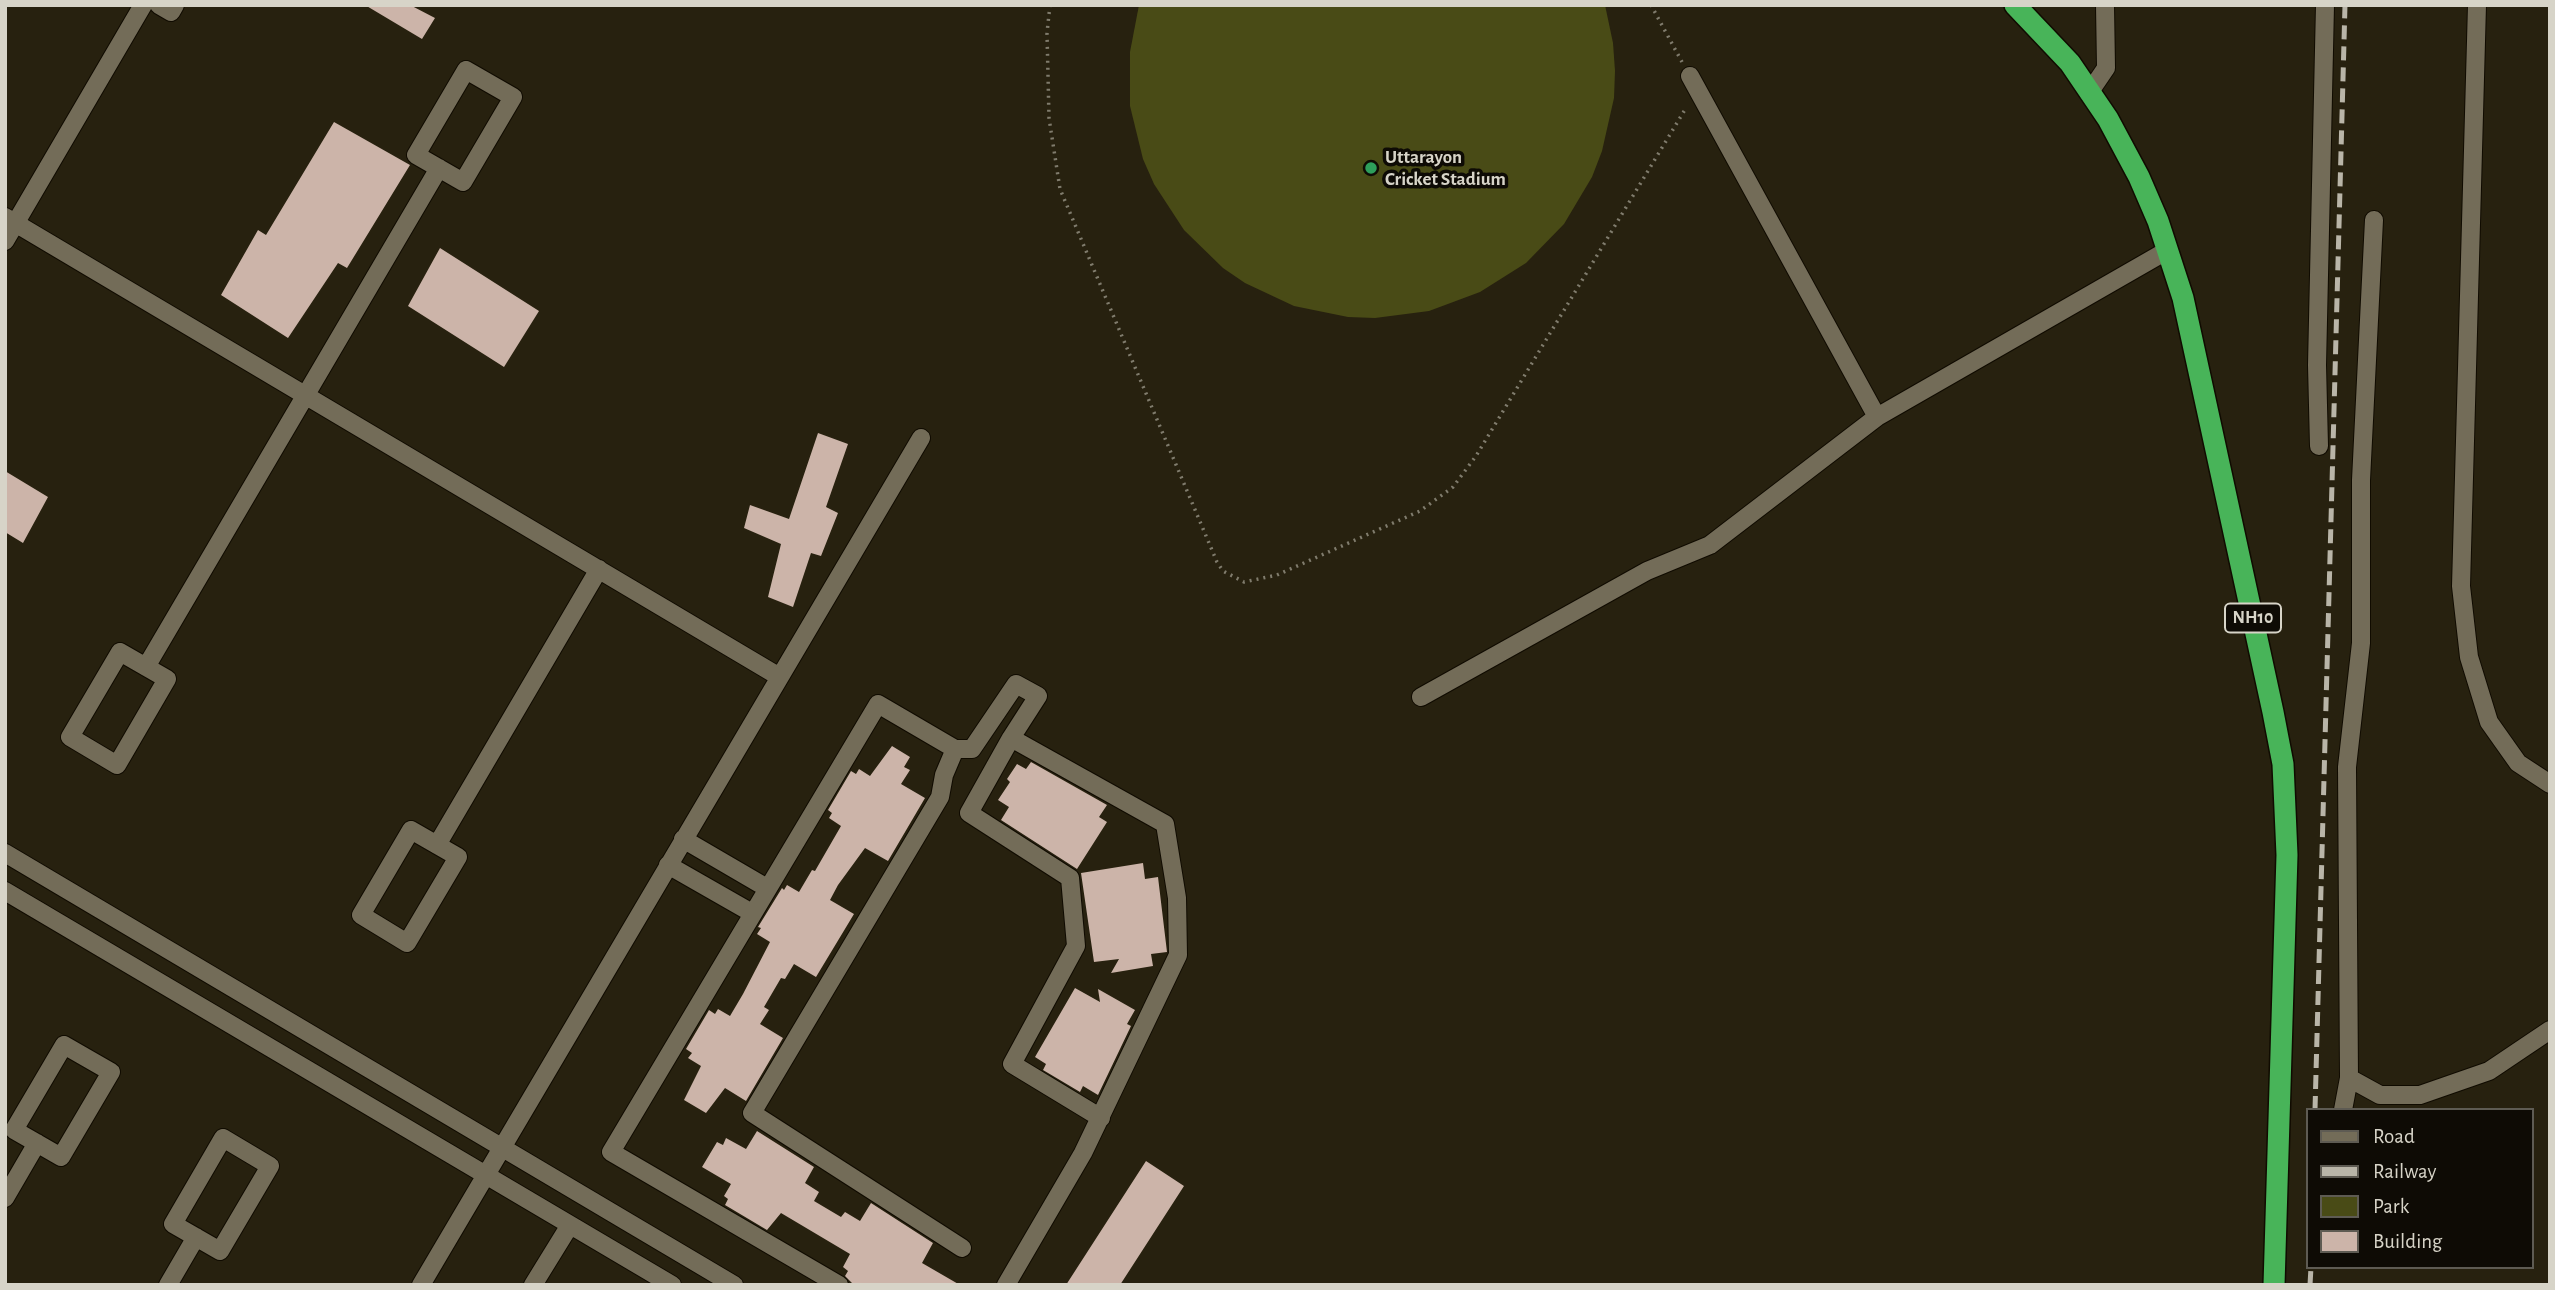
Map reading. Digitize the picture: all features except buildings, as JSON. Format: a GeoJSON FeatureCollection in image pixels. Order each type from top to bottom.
{"type":"FeatureCollection","features":[{"type":"Feature","properties":{"kind":"highway","name":"NH10"},"geometry":{"type":"LineString","coordinates":[[2015,5],[2070,63],[2108,119],[2139,177],[2168,250],[2183,298],[2283,764],[2287,855],[2274,1285]]}},
{"type":"Feature","properties":{"kind":"street"},"geometry":{"type":"LineString","coordinates":[[5,241],[10,220],[143,5]]}},
{"type":"Feature","properties":{"kind":"street"},"geometry":{"type":"LineString","coordinates":[[159,5],[171,12],[175,5]]}},
{"type":"Feature","properties":{"kind":"street"},"geometry":{"type":"LineString","coordinates":[[2089,93],[2106,68],[2105,5]]}},
{"type":"Feature","properties":{"kind":"street"},"geometry":{"type":"LineString","coordinates":[[2319,446],[2317,365],[2325,5]]}},
{"type":"Feature","properties":{"kind":"street"},"geometry":{"type":"LineString","coordinates":[[2477,5],[2461,586],[2469,657],[2489,722],[2518,763],[2550,784]]}},
{"type":"Feature","properties":{"kind":"street"},"geometry":{"type":"LineString","coordinates":[[466,70],[513,97],[463,182],[439,168],[416,155],[466,70]]}},
{"type":"Feature","properties":{"kind":"street"},"geometry":{"type":"LineString","coordinates":[[1690,76],[1877,417]]}},
{"type":"Feature","properties":{"kind":"street"},"geometry":{"type":"LineString","coordinates":[[146,667],[439,168]]}},
{"type":"Feature","properties":{"kind":"street"},"geometry":{"type":"LineString","coordinates":[[10,220],[778,676]]}},
{"type":"Feature","properties":{"kind":"street"},"geometry":{"type":"LineString","coordinates":[[2343,1108],[2349,1078],[2347,767],[2361,643],[2361,480],[2374,220]]}},
{"type":"Feature","properties":{"kind":"street"},"geometry":{"type":"LineString","coordinates":[[1421,696],[1647,571],[1710,545],[1877,417],[2168,250]]}},
{"type":"Feature","properties":{"kind":"street"},"geometry":{"type":"LineString","coordinates":[[421,1285],[778,676],[921,438]]}},
{"type":"Feature","properties":{"kind":"street"},"geometry":{"type":"LineString","coordinates":[[437,845],[599,569]]}},
{"type":"Feature","properties":{"kind":"street"},"geometry":{"type":"LineString","coordinates":[[120,652],[146,667],[167,679],[117,765],[70,737],[120,652]]}},
{"type":"Feature","properties":{"kind":"street"},"geometry":{"type":"LineString","coordinates":[[839,1285],[611,1152],[878,704],[955,749],[972,749],[1016,684],[1038,696],[969,813],[1070,878],[1076,946],[1012,1064],[1101,1118]]}},
{"type":"Feature","properties":{"kind":"street"},"geometry":{"type":"LineString","coordinates":[[1006,1285],[1101,1118],[1178,955],[1177,898],[1165,824],[1011,738]]}},
{"type":"Feature","properties":{"kind":"street"},"geometry":{"type":"LineString","coordinates":[[955,749],[944,775],[940,797],[752,1113],[962,1248]]}},
{"type":"Feature","properties":{"kind":"street"},"geometry":{"type":"LineString","coordinates":[[411,830],[437,845],[458,857],[407,943],[361,915],[411,830]]}},
{"type":"Feature","properties":{"kind":"street"},"geometry":{"type":"LineString","coordinates":[[683,839],[767,888]]}},
{"type":"Feature","properties":{"kind":"street"},"geometry":{"type":"LineString","coordinates":[[5,853],[734,1285]]}},
{"type":"Feature","properties":{"kind":"street"},"geometry":{"type":"LineString","coordinates":[[667,865],[752,913]]}},
{"type":"Feature","properties":{"kind":"street"},"geometry":{"type":"LineString","coordinates":[[5,891],[671,1285]]}},
{"type":"Feature","properties":{"kind":"street"},"geometry":{"type":"LineString","coordinates":[[2349,1078],[2380,1095],[2420,1095],[2489,1071],[2550,1030]]}},
{"type":"Feature","properties":{"kind":"street"},"geometry":{"type":"LineString","coordinates":[[64,1045],[111,1072],[61,1157],[37,1143],[14,1130],[64,1045]]}},
{"type":"Feature","properties":{"kind":"street"},"geometry":{"type":"LineString","coordinates":[[223,1139],[270,1166],[220,1251],[196,1237],[173,1224],[223,1139]]}},
{"type":"Feature","properties":{"kind":"street"},"geometry":{"type":"LineString","coordinates":[[5,1198],[37,1143]]}},
{"type":"Feature","properties":{"kind":"street"},"geometry":{"type":"LineString","coordinates":[[533,1285],[570,1225]]}},
{"type":"Feature","properties":{"kind":"street"},"geometry":{"type":"LineString","coordinates":[[168,1285],[196,1237]]}},
{"type":"Feature","properties":{"kind":"path"},"geometry":{"type":"LineString","coordinates":[[1050,5],[1047,33],[1049,118],[1060,189],[1217,562],[1223,571],[1244,582],[1277,575],[1420,511],[1453,487],[1476,456],[1690,100],[1690,76],[1651,5]]}},
{"type":"Feature","properties":{"kind":"green space","name":"Uttarayon Cricket Stadium"},"geometry":{"type":"Polygon","coordinates":[[[1139,5],[1605,5],[1613,43],[1615,71],[1614,98],[1602,151],[1592,177],[1564,224],[1526,263],[1480,292],[1429,311],[1375,318],[1348,317],[1294,306],[1245,283],[1223,268],[1184,230],[1154,184],[1143,159],[1130,106],[1130,52],[1139,5]]]}},
{"type":"Feature","properties":{"kind":"railway"},"geometry":{"type":"LineString","coordinates":[[2315,1108],[2345,5]]}},
{"type":"Feature","properties":{"kind":"railway"},"geometry":{"type":"LineString","coordinates":[[2310,1285],[2311,1269]]}},
{"type":"Feature","properties":{"kind":"place","name":"Uttarayon Cricket Stadium"},"geometry":{"type":"Point","coordinates":[1371,168]}}]}
